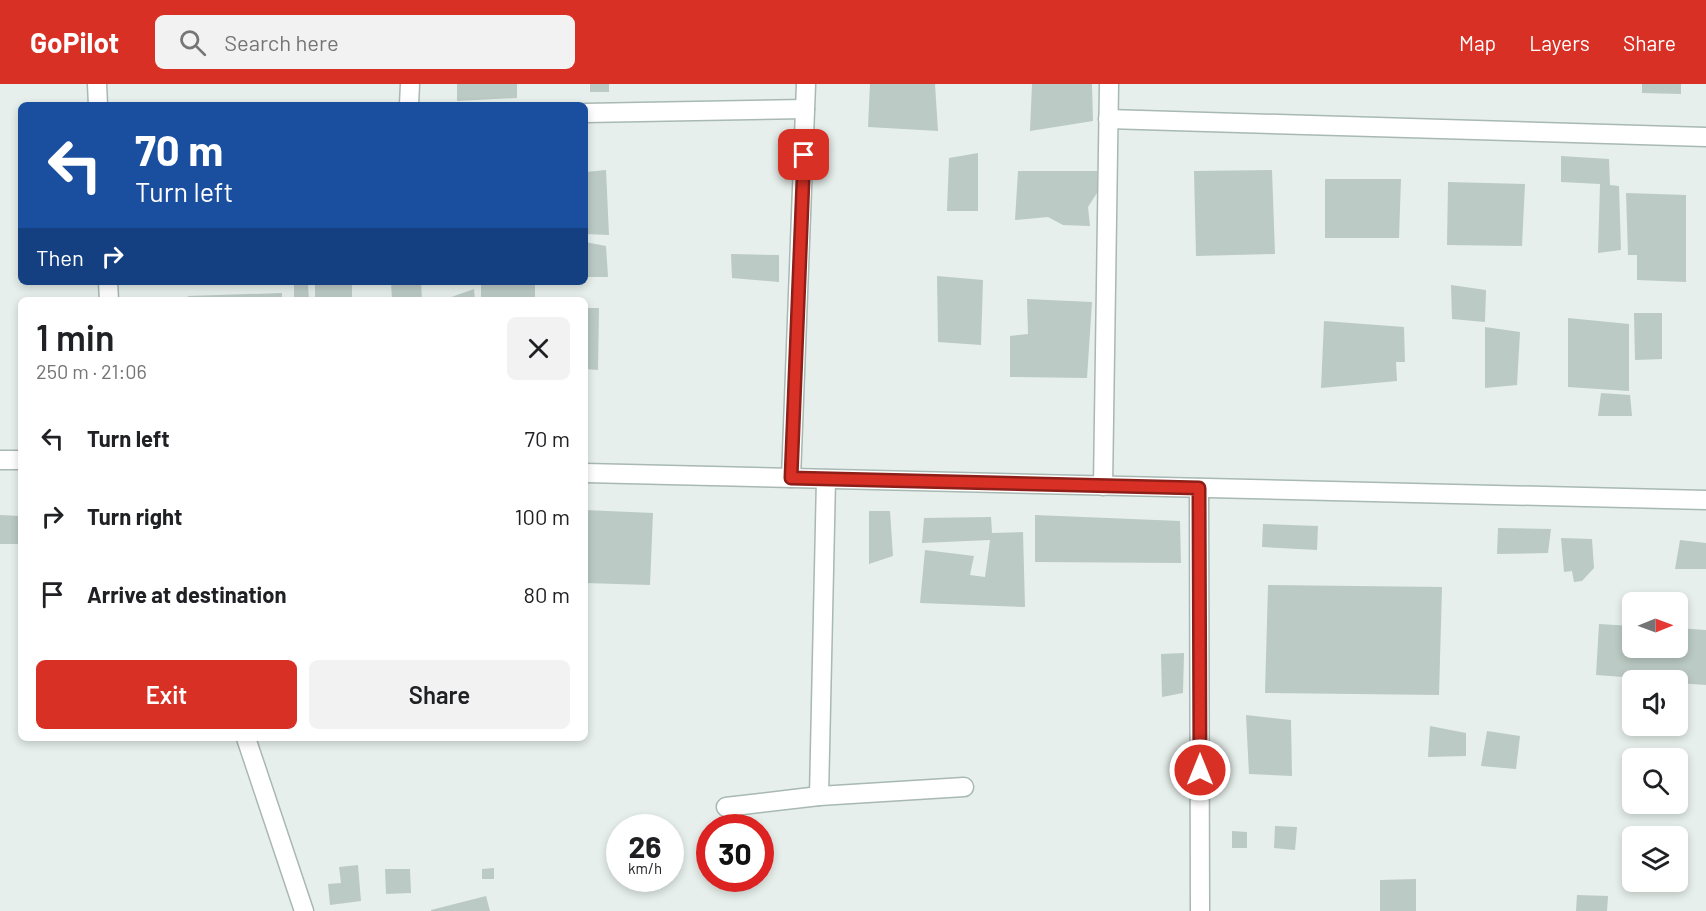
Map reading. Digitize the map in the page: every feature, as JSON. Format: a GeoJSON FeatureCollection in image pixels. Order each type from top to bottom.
{"type":"FeatureCollection","features":[{"type":"Feature","properties":{"kind":"street"},"geometry":{"type":"LineString","coordinates":[[97,84],[98,102]]}},
{"type":"Feature","properties":{"kind":"street"},"geometry":{"type":"LineString","coordinates":[[409,102],[410,84]]}},
{"type":"Feature","properties":{"kind":"street"},"geometry":{"type":"LineString","coordinates":[[791,478],[806,84]]}},
{"type":"Feature","properties":{"kind":"street"},"geometry":{"type":"LineString","coordinates":[[1103,486],[1109,84]]}},
{"type":"Feature","properties":{"kind":"street"},"geometry":{"type":"LineString","coordinates":[[588,113],[806,109]]}},
{"type":"Feature","properties":{"kind":"street"},"geometry":{"type":"LineString","coordinates":[[1108,119],[1706,137]]}},
{"type":"Feature","properties":{"kind":"street"},"geometry":{"type":"LineString","coordinates":[[0,460],[18,460]]}},
{"type":"Feature","properties":{"kind":"street"},"geometry":{"type":"LineString","coordinates":[[588,474],[1706,500]]}},
{"type":"Feature","properties":{"kind":"street"},"geometry":{"type":"LineString","coordinates":[[819,796],[826,479]]}},
{"type":"Feature","properties":{"kind":"street"},"geometry":{"type":"LineString","coordinates":[[1199,488],[1200,911]]}},
{"type":"Feature","properties":{"kind":"street"},"geometry":{"type":"LineString","coordinates":[[247,741],[304,911]]}},
{"type":"Feature","properties":{"kind":"street"},"geometry":{"type":"LineString","coordinates":[[726,807],[819,796],[964,787]]}},
{"type":"Feature","properties":{"kind":"building"},"geometry":{"type":"Polygon","coordinates":[[[457,84],[517,84],[517,98],[457,101],[457,84]]]}},
{"type":"Feature","properties":{"kind":"building"},"geometry":{"type":"Polygon","coordinates":[[[590,84],[609,84],[609,92],[590,92],[590,84]]]}},
{"type":"Feature","properties":{"kind":"building"},"geometry":{"type":"Polygon","coordinates":[[[870,84],[935,84],[938,131],[868,127],[870,84]]]}},
{"type":"Feature","properties":{"kind":"building"},"geometry":{"type":"Polygon","coordinates":[[[1032,84],[1092,84],[1093,121],[1030,131],[1032,84]]]}},
{"type":"Feature","properties":{"kind":"building"},"geometry":{"type":"Polygon","coordinates":[[[1642,84],[1681,84],[1681,94],[1642,93],[1642,84]]]}},
{"type":"Feature","properties":{"kind":"building"},"geometry":{"type":"Polygon","coordinates":[[[978,153],[978,211],[947,211],[949,158],[978,153]]]}},
{"type":"Feature","properties":{"kind":"building"},"geometry":{"type":"Polygon","coordinates":[[[1561,156],[1609,159],[1610,185],[1619,186],[1621,250],[1598,253],[1600,184],[1561,182],[1561,156]]]}},
{"type":"Feature","properties":{"kind":"building"},"geometry":{"type":"Polygon","coordinates":[[[606,170],[609,235],[588,234],[588,172],[606,170]]]}},
{"type":"Feature","properties":{"kind":"building"},"geometry":{"type":"Polygon","coordinates":[[[1272,170],[1275,254],[1196,256],[1194,171],[1272,170]]]}},
{"type":"Feature","properties":{"kind":"building"},"geometry":{"type":"Polygon","coordinates":[[[1018,171],[1097,171],[1097,193],[1088,207],[1090,226],[1063,225],[1048,217],[1015,220],[1018,171]]]}},
{"type":"Feature","properties":{"kind":"building"},"geometry":{"type":"Polygon","coordinates":[[[1325,179],[1401,179],[1399,238],[1325,238],[1325,179]]]}},
{"type":"Feature","properties":{"kind":"building"},"geometry":{"type":"Polygon","coordinates":[[[1448,182],[1525,184],[1522,246],[1447,245],[1448,182]]]}},
{"type":"Feature","properties":{"kind":"building"},"geometry":{"type":"Polygon","coordinates":[[[1626,193],[1686,195],[1686,282],[1637,280],[1637,255],[1628,255],[1626,193]]]}},
{"type":"Feature","properties":{"kind":"building"},"geometry":{"type":"Polygon","coordinates":[[[588,243],[606,246],[608,277],[588,277],[588,243]]]}},
{"type":"Feature","properties":{"kind":"building"},"geometry":{"type":"Polygon","coordinates":[[[731,254],[779,255],[779,282],[732,278],[731,254]]]}},
{"type":"Feature","properties":{"kind":"building"},"geometry":{"type":"Polygon","coordinates":[[[937,276],[983,280],[981,345],[938,342],[937,276]]]}},
{"type":"Feature","properties":{"kind":"building"},"geometry":{"type":"Polygon","coordinates":[[[294,285],[308,285],[309,297],[294,297],[294,285]]]}},
{"type":"Feature","properties":{"kind":"building"},"geometry":{"type":"Polygon","coordinates":[[[315,285],[352,285],[352,297],[315,297],[315,285]]]}},
{"type":"Feature","properties":{"kind":"building"},"geometry":{"type":"Polygon","coordinates":[[[391,285],[421,285],[422,297],[392,297],[391,285]]]}},
{"type":"Feature","properties":{"kind":"building"},"geometry":{"type":"Polygon","coordinates":[[[481,285],[535,285],[535,297],[481,297],[481,285]]]}},
{"type":"Feature","properties":{"kind":"building"},"geometry":{"type":"Polygon","coordinates":[[[1451,285],[1486,290],[1485,322],[1452,319],[1451,285]]]}},
{"type":"Feature","properties":{"kind":"building"},"geometry":{"type":"Polygon","coordinates":[[[474,289],[475,297],[451,297],[474,289]]]}},
{"type":"Feature","properties":{"kind":"building"},"geometry":{"type":"Polygon","coordinates":[[[282,293],[282,297],[188,296],[282,293]]]}},
{"type":"Feature","properties":{"kind":"building"},"geometry":{"type":"Polygon","coordinates":[[[1027,299],[1092,302],[1087,378],[1010,377],[1010,336],[1028,334],[1027,299]]]}},
{"type":"Feature","properties":{"kind":"building"},"geometry":{"type":"Polygon","coordinates":[[[588,308],[599,308],[598,370],[588,369],[588,308]]]}},
{"type":"Feature","properties":{"kind":"building"},"geometry":{"type":"Polygon","coordinates":[[[1634,313],[1662,313],[1662,359],[1635,360],[1634,313]]]}},
{"type":"Feature","properties":{"kind":"building"},"geometry":{"type":"Polygon","coordinates":[[[1568,318],[1629,324],[1629,391],[1568,387],[1568,318]]]}},
{"type":"Feature","properties":{"kind":"building"},"geometry":{"type":"Polygon","coordinates":[[[1324,321],[1404,327],[1405,362],[1396,362],[1397,381],[1321,388],[1324,321]]]}},
{"type":"Feature","properties":{"kind":"building"},"geometry":{"type":"Polygon","coordinates":[[[1485,327],[1520,332],[1517,385],[1485,388],[1485,327]]]}},
{"type":"Feature","properties":{"kind":"building"},"geometry":{"type":"Polygon","coordinates":[[[1601,393],[1630,395],[1632,416],[1598,416],[1601,393]]]}},
{"type":"Feature","properties":{"kind":"building"},"geometry":{"type":"Polygon","coordinates":[[[588,510],[653,513],[650,585],[588,583],[588,510]]]}},
{"type":"Feature","properties":{"kind":"building"},"geometry":{"type":"Polygon","coordinates":[[[869,511],[890,511],[893,556],[869,564],[869,511]]]}},
{"type":"Feature","properties":{"kind":"building"},"geometry":{"type":"Polygon","coordinates":[[[0,515],[18,516],[18,544],[0,544],[0,515]]]}},
{"type":"Feature","properties":{"kind":"building"},"geometry":{"type":"Polygon","coordinates":[[[1035,515],[1180,521],[1181,563],[1035,562],[1035,515]]]}},
{"type":"Feature","properties":{"kind":"building"},"geometry":{"type":"Polygon","coordinates":[[[991,517],[992,533],[1023,532],[1025,607],[920,603],[925,550],[974,556],[970,575],[985,577],[990,540],[922,543],[924,518],[991,517]]]}},
{"type":"Feature","properties":{"kind":"building"},"geometry":{"type":"Polygon","coordinates":[[[1263,524],[1318,526],[1317,550],[1262,547],[1263,524]]]}},
{"type":"Feature","properties":{"kind":"building"},"geometry":{"type":"Polygon","coordinates":[[[1498,528],[1551,529],[1548,553],[1497,554],[1498,528]]]}},
{"type":"Feature","properties":{"kind":"building"},"geometry":{"type":"Polygon","coordinates":[[[1561,538],[1592,539],[1594,568],[1582,581],[1574,582],[1572,571],[1564,572],[1561,538]]]}},
{"type":"Feature","properties":{"kind":"building"},"geometry":{"type":"Polygon","coordinates":[[[1680,540],[1706,543],[1706,569],[1675,569],[1680,540]]]}},
{"type":"Feature","properties":{"kind":"building"},"geometry":{"type":"Polygon","coordinates":[[[1268,585],[1442,587],[1439,695],[1265,693],[1268,585]]]}},
{"type":"Feature","properties":{"kind":"building"},"geometry":{"type":"Polygon","coordinates":[[[1599,624],[1622,625],[1622,658],[1688,658],[1688,629],[1706,630],[1706,685],[1688,684],[1688,670],[1622,670],[1622,677],[1596,675],[1599,624]]]}},
{"type":"Feature","properties":{"kind":"building"},"geometry":{"type":"Polygon","coordinates":[[[1184,653],[1183,693],[1162,697],[1161,654],[1184,653]]]}},
{"type":"Feature","properties":{"kind":"building"},"geometry":{"type":"Polygon","coordinates":[[[1246,715],[1291,720],[1292,776],[1249,774],[1246,715]]]}},
{"type":"Feature","properties":{"kind":"building"},"geometry":{"type":"Polygon","coordinates":[[[1430,726],[1466,733],[1466,756],[1428,757],[1430,726]]]}},
{"type":"Feature","properties":{"kind":"building"},"geometry":{"type":"Polygon","coordinates":[[[1487,731],[1520,736],[1516,769],[1481,766],[1487,731]]]}},
{"type":"Feature","properties":{"kind":"building"},"geometry":{"type":"Polygon","coordinates":[[[1275,826],[1297,827],[1295,850],[1274,848],[1275,826]]]}},
{"type":"Feature","properties":{"kind":"building"},"geometry":{"type":"Polygon","coordinates":[[[1232,831],[1247,832],[1247,848],[1232,848],[1232,831]]]}},
{"type":"Feature","properties":{"kind":"building"},"geometry":{"type":"Polygon","coordinates":[[[358,865],[361,901],[330,905],[328,884],[341,883],[339,867],[358,865]]]}},
{"type":"Feature","properties":{"kind":"building"},"geometry":{"type":"Polygon","coordinates":[[[494,868],[494,879],[482,879],[482,869],[494,868]]]}},
{"type":"Feature","properties":{"kind":"building"},"geometry":{"type":"Polygon","coordinates":[[[385,869],[410,869],[411,893],[386,894],[385,869]]]}},
{"type":"Feature","properties":{"kind":"building"},"geometry":{"type":"Polygon","coordinates":[[[1416,879],[1416,911],[1380,911],[1380,880],[1416,879]]]}},
{"type":"Feature","properties":{"kind":"building"},"geometry":{"type":"Polygon","coordinates":[[[1577,895],[1608,896],[1607,911],[1576,911],[1577,895]]]}},
{"type":"Feature","properties":{"kind":"building"},"geometry":{"type":"Polygon","coordinates":[[[486,896],[490,911],[431,911],[431,910],[486,896]]]}},
{"type":"Feature","properties":{"kind":"route"},"geometry":{"type":"LineString","coordinates":[[804,155],[791,478],[1199,488],[1200,770]]}}]}
